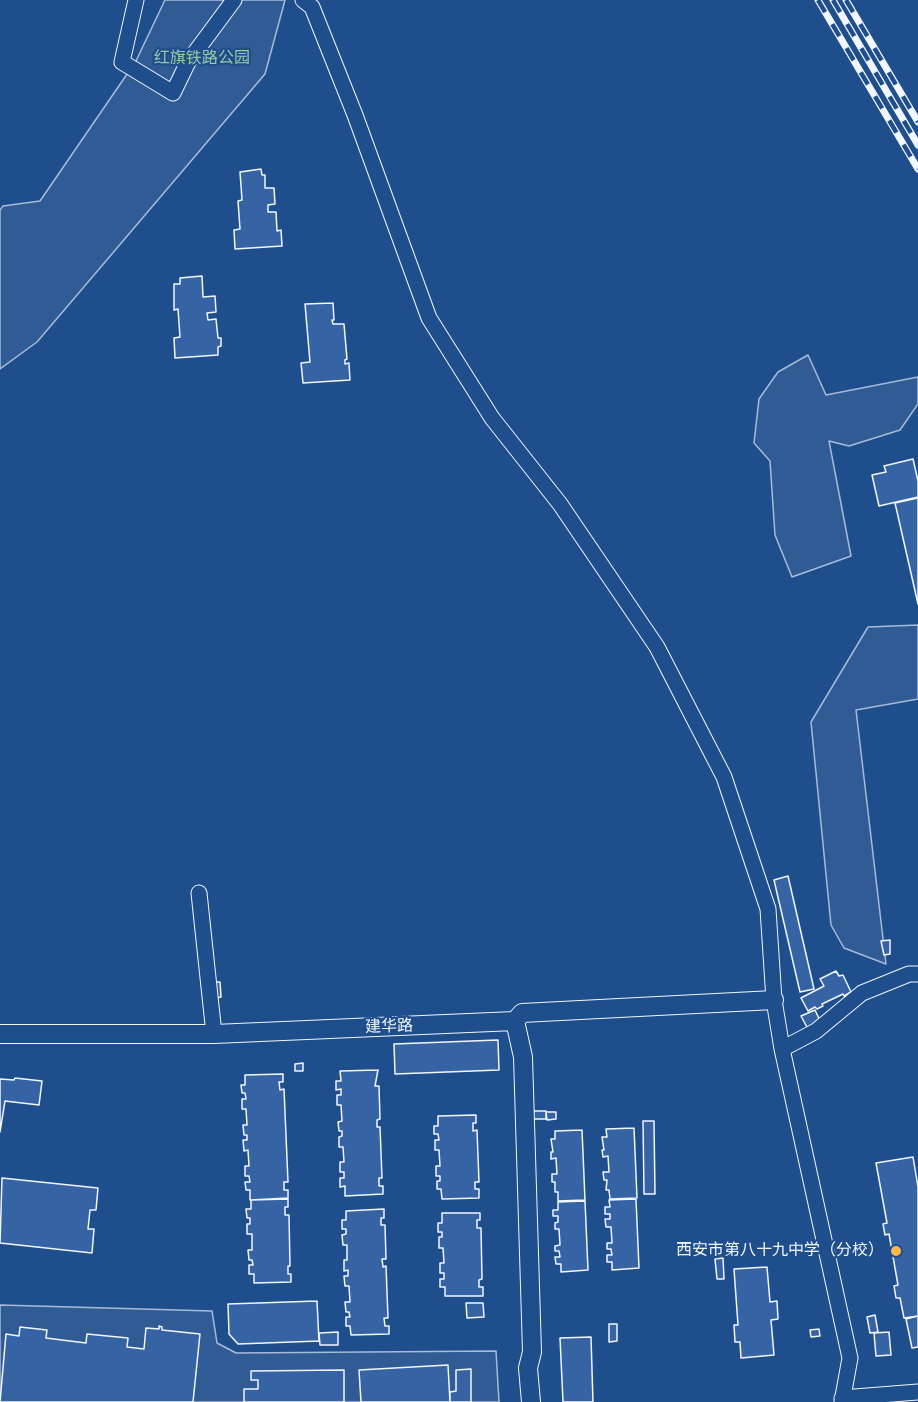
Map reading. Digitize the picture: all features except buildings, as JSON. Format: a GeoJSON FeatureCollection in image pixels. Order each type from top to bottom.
{"type":"FeatureCollection","features":[{"type":"Feature","properties":{"kind":"street"},"geometry":{"type":"LineString","coordinates":[[136,0],[122,62],[173,93],[188,62],[234,0]]}},
{"type":"Feature","properties":{"kind":"street"},"geometry":{"type":"LineString","coordinates":[[303,0],[312,7],[317,18],[429,318],[492,418],[560,504],[657,648],[724,777],[768,909],[774,1000],[782,1049],[850,1358],[842,1400],[918,1392]]}},
{"type":"Feature","properties":{"kind":"street"},"geometry":{"type":"LineString","coordinates":[[200,893],[214,1034]]}},
{"type":"Feature","properties":{"kind":"street"},"geometry":{"type":"LineString","coordinates":[[782,1049],[816,1031],[862,993],[909,974],[918,974]]}},
{"type":"Feature","properties":{"kind":"street","name":"建华路"},"geometry":{"type":"LineString","coordinates":[[0,1034],[214,1034],[515,1021],[522,1014],[774,1000]]}},
{"type":"Feature","properties":{"kind":"street"},"geometry":{"type":"LineString","coordinates":[[515,1021],[523,1057],[532,1352],[528,1368],[531,1402]]}},
{"type":"Feature","properties":{"kind":"green space","name":"红旗铁路公园"},"geometry":{"type":"Polygon","coordinates":[[[165,0],[285,0],[265,74],[37,342],[0,369],[0,210],[3,206],[40,201],[136,61],[165,0]]]}},
{"type":"Feature","properties":{"kind":"green space"},"geometry":{"type":"Polygon","coordinates":[[[808,355],[826,395],[918,377],[918,404],[900,430],[849,446],[829,441],[851,556],[792,577],[775,535],[770,461],[754,443],[759,399],[778,372],[808,355]]]}},
{"type":"Feature","properties":{"kind":"green space"},"geometry":{"type":"Polygon","coordinates":[[[918,625],[918,699],[856,710],[886,964],[844,948],[831,925],[811,722],[868,627],[918,625]]]}},
{"type":"Feature","properties":{"kind":"green space"},"geometry":{"type":"Polygon","coordinates":[[[0,1305],[212,1311],[217,1343],[236,1353],[496,1351],[499,1402],[0,1402],[0,1305]]]}},
{"type":"Feature","properties":{"kind":"railway"},"geometry":{"type":"LineString","coordinates":[[818,0],[918,169]]}},
{"type":"Feature","properties":{"kind":"railway"},"geometry":{"type":"LineString","coordinates":[[833,0],[918,145]]}},
{"type":"Feature","properties":{"kind":"railway"},"geometry":{"type":"LineString","coordinates":[[846,0],[918,122]]}},
{"type":"Feature","properties":{"kind":"place","name":"西安市第八十九中学（分校）"},"geometry":{"type":"Point","coordinates":[896,1251]}}]}
